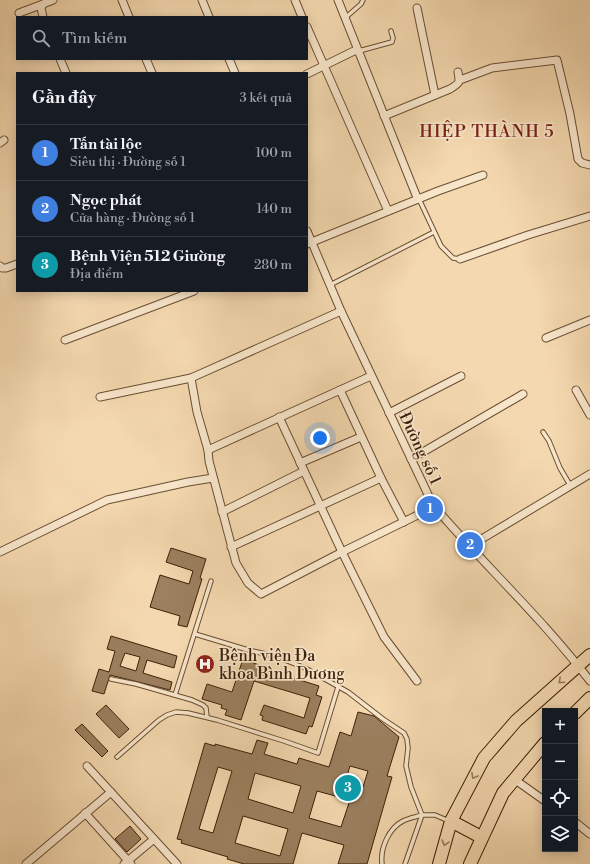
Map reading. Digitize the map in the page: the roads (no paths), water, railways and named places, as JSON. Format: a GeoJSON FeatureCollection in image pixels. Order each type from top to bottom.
{"type":"FeatureCollection","features":[{"type":"Feature","properties":{"kind":"main road"},"geometry":{"type":"LineString","coordinates":[[439,864],[451,821],[484,758],[516,721],[590,655]]}},
{"type":"Feature","properties":{"kind":"main road"},"geometry":{"type":"LineString","coordinates":[[578,710],[590,698]]}},
{"type":"Feature","properties":{"kind":"main road"},"geometry":{"type":"LineString","coordinates":[[470,864],[481,837],[503,793],[544,744]]}},
{"type":"Feature","properties":{"kind":"main road"},"geometry":{"type":"LineString","coordinates":[[451,821],[481,837]]}},
{"type":"Feature","properties":{"kind":"street"},"geometry":{"type":"LineString","coordinates":[[19,13],[53,0]]}},
{"type":"Feature","properties":{"kind":"street"},"geometry":{"type":"LineString","coordinates":[[122,0],[129,16]]}},
{"type":"Feature","properties":{"kind":"street"},"geometry":{"type":"LineString","coordinates":[[202,0],[209,16]]}},
{"type":"Feature","properties":{"kind":"street"},"geometry":{"type":"LineString","coordinates":[[295,0],[302,16]]}},
{"type":"Feature","properties":{"kind":"street"},"geometry":{"type":"LineString","coordinates":[[338,0],[416,195],[419,199]]}},
{"type":"Feature","properties":{"kind":"street"},"geometry":{"type":"LineString","coordinates":[[43,16],[41,8],[44,4]]}},
{"type":"Feature","properties":{"kind":"street"},"geometry":{"type":"LineString","coordinates":[[417,8],[435,95]]}},
{"type":"Feature","properties":{"kind":"street"},"geometry":{"type":"LineString","coordinates":[[308,30],[388,211]]}},
{"type":"Feature","properties":{"kind":"street"},"geometry":{"type":"LineString","coordinates":[[308,74],[354,51],[359,51]]}},
{"type":"Feature","properties":{"kind":"street"},"geometry":{"type":"LineString","coordinates":[[60,60],[66,72]]}},
{"type":"Feature","properties":{"kind":"street"},"geometry":{"type":"LineString","coordinates":[[146,60],[152,72]]}},
{"type":"Feature","properties":{"kind":"street"},"geometry":{"type":"LineString","coordinates":[[229,60],[235,72]]}},
{"type":"Feature","properties":{"kind":"street"},"geometry":{"type":"LineString","coordinates":[[384,116],[450,89],[459,84],[460,80],[492,68],[557,60],[570,114],[578,158],[582,163],[590,165]]}},
{"type":"Feature","properties":{"kind":"street"},"geometry":{"type":"LineString","coordinates":[[458,72],[460,80]]}},
{"type":"Feature","properties":{"kind":"street"},"geometry":{"type":"LineString","coordinates":[[310,243],[388,211],[483,175]]}},
{"type":"Feature","properties":{"kind":"street"},"geometry":{"type":"LineString","coordinates":[[460,259],[528,235],[590,216]]}},
{"type":"Feature","properties":{"kind":"street","name":"Đường số 1"},"geometry":{"type":"LineString","coordinates":[[310,243],[371,376],[434,507],[518,597],[578,665],[590,681]]}},
{"type":"Feature","properties":{"kind":"street"},"geometry":{"type":"LineString","coordinates":[[0,266],[2,268],[6,268],[16,264]]}},
{"type":"Feature","properties":{"kind":"street"},"geometry":{"type":"LineString","coordinates":[[66,340],[191,292]]}},
{"type":"Feature","properties":{"kind":"street"},"geometry":{"type":"LineString","coordinates":[[100,397],[191,378],[341,311]]}},
{"type":"Feature","properties":{"kind":"street"},"geometry":{"type":"LineString","coordinates":[[546,338],[590,320]]}},
{"type":"Feature","properties":{"kind":"street"},"geometry":{"type":"LineString","coordinates":[[208,450],[371,376]]}},
{"type":"Feature","properties":{"kind":"street"},"geometry":{"type":"LineString","coordinates":[[389,413],[461,376]]}},
{"type":"Feature","properties":{"kind":"street"},"geometry":{"type":"LineString","coordinates":[[191,378],[197,412],[236,563],[248,583],[261,594],[434,507]]}},
{"type":"Feature","properties":{"kind":"street"},"geometry":{"type":"LineString","coordinates":[[340,390],[381,478],[404,522]]}},
{"type":"Feature","properties":{"kind":"street"},"geometry":{"type":"LineString","coordinates":[[576,390],[590,415]]}},
{"type":"Feature","properties":{"kind":"street"},"geometry":{"type":"LineString","coordinates":[[411,459],[523,394]]}},
{"type":"Feature","properties":{"kind":"street"},"geometry":{"type":"LineString","coordinates":[[278,418],[384,637],[417,681]]}},
{"type":"Feature","properties":{"kind":"street"},"geometry":{"type":"LineString","coordinates":[[300,463],[362,437]]}},
{"type":"Feature","properties":{"kind":"street"},"geometry":{"type":"LineString","coordinates":[[222,512],[304,471]]}},
{"type":"Feature","properties":{"kind":"street"},"geometry":{"type":"LineString","coordinates":[[470,546],[590,474]]}},
{"type":"Feature","properties":{"kind":"street"},"geometry":{"type":"LineString","coordinates":[[0,552],[107,500],[188,482],[214,478]]}},
{"type":"Feature","properties":{"kind":"street"},"geometry":{"type":"LineString","coordinates":[[231,547],[381,478]]}},
{"type":"Feature","properties":{"kind":"street"},"geometry":{"type":"LineString","coordinates":[[87,766],[177,864]]}},
{"type":"Feature","properties":{"kind":"street"},"geometry":{"type":"LineString","coordinates":[[514,779],[542,799]]}},
{"type":"Feature","properties":{"kind":"street"},"geometry":{"type":"LineString","coordinates":[[26,864],[111,792]]}},
{"type":"Feature","properties":{"kind":"street"},"geometry":{"type":"LineString","coordinates":[[85,813],[128,863],[154,839]]}},
{"type":"Feature","properties":{"kind":"street"},"geometry":{"type":"LineString","coordinates":[[578,824],[590,834]]}},
{"type":"Feature","properties":{"kind":"lane"},"geometry":{"type":"LineString","coordinates":[[345,18],[361,4],[363,0]]}},
{"type":"Feature","properties":{"kind":"lane"},"geometry":{"type":"LineString","coordinates":[[359,51],[392,42],[393,38],[390,31]]}},
{"type":"Feature","properties":{"kind":"lane"},"geometry":{"type":"LineString","coordinates":[[419,199],[441,246],[448,255],[453,258],[460,259]]}},
{"type":"Feature","properties":{"kind":"lane"},"geometry":{"type":"LineString","coordinates":[[330,285],[434,232]]}},
{"type":"Feature","properties":{"kind":"lane"},"geometry":{"type":"LineString","coordinates":[[543,432],[549,441],[560,468],[570,486]]}},
{"type":"Feature","properties":{"kind":"lane"},"geometry":{"type":"LineString","coordinates":[[175,695],[211,581]]}},
{"type":"Feature","properties":{"kind":"lane"},"geometry":{"type":"LineString","coordinates":[[195,634],[248,650],[276,656],[305,668],[348,692],[404,733],[407,739],[408,748],[406,766],[411,787],[422,815],[405,864]]}},
{"type":"Feature","properties":{"kind":"lane"},"geometry":{"type":"LineString","coordinates":[[111,679],[136,684],[192,700],[204,705],[206,708],[207,717]]}},
{"type":"Feature","properties":{"kind":"lane"},"geometry":{"type":"LineString","coordinates":[[117,757],[159,720],[176,712],[207,717],[318,753],[338,687]]}},
{"type":"Feature","properties":{"kind":"lane"},"geometry":{"type":"LineString","coordinates":[[382,864],[383,848],[389,835],[395,827],[404,820],[422,815],[435,815],[451,821]]}},
{"type":"Feature","properties":{"kind":"place","name":"Tấn tài lộc"},"geometry":{"type":"Point","coordinates":[430,509]}},
{"type":"Feature","properties":{"kind":"place","name":"Ngọc phát"},"geometry":{"type":"Point","coordinates":[470,545]}},
{"type":"Feature","properties":{"kind":"place","name":"Bệnh viện Đa khoa Bình Dương"},"geometry":{"type":"Point","coordinates":[205,664]}},
{"type":"Feature","properties":{"kind":"place","name":"Bệnh Viện 512 Giường"},"geometry":{"type":"Point","coordinates":[348,788]}},
{"type":"Feature","properties":{"kind":"district","name":"HIỆP THÀNH 5"},"geometry":{"type":"Point","coordinates":[487,131]}}]}
